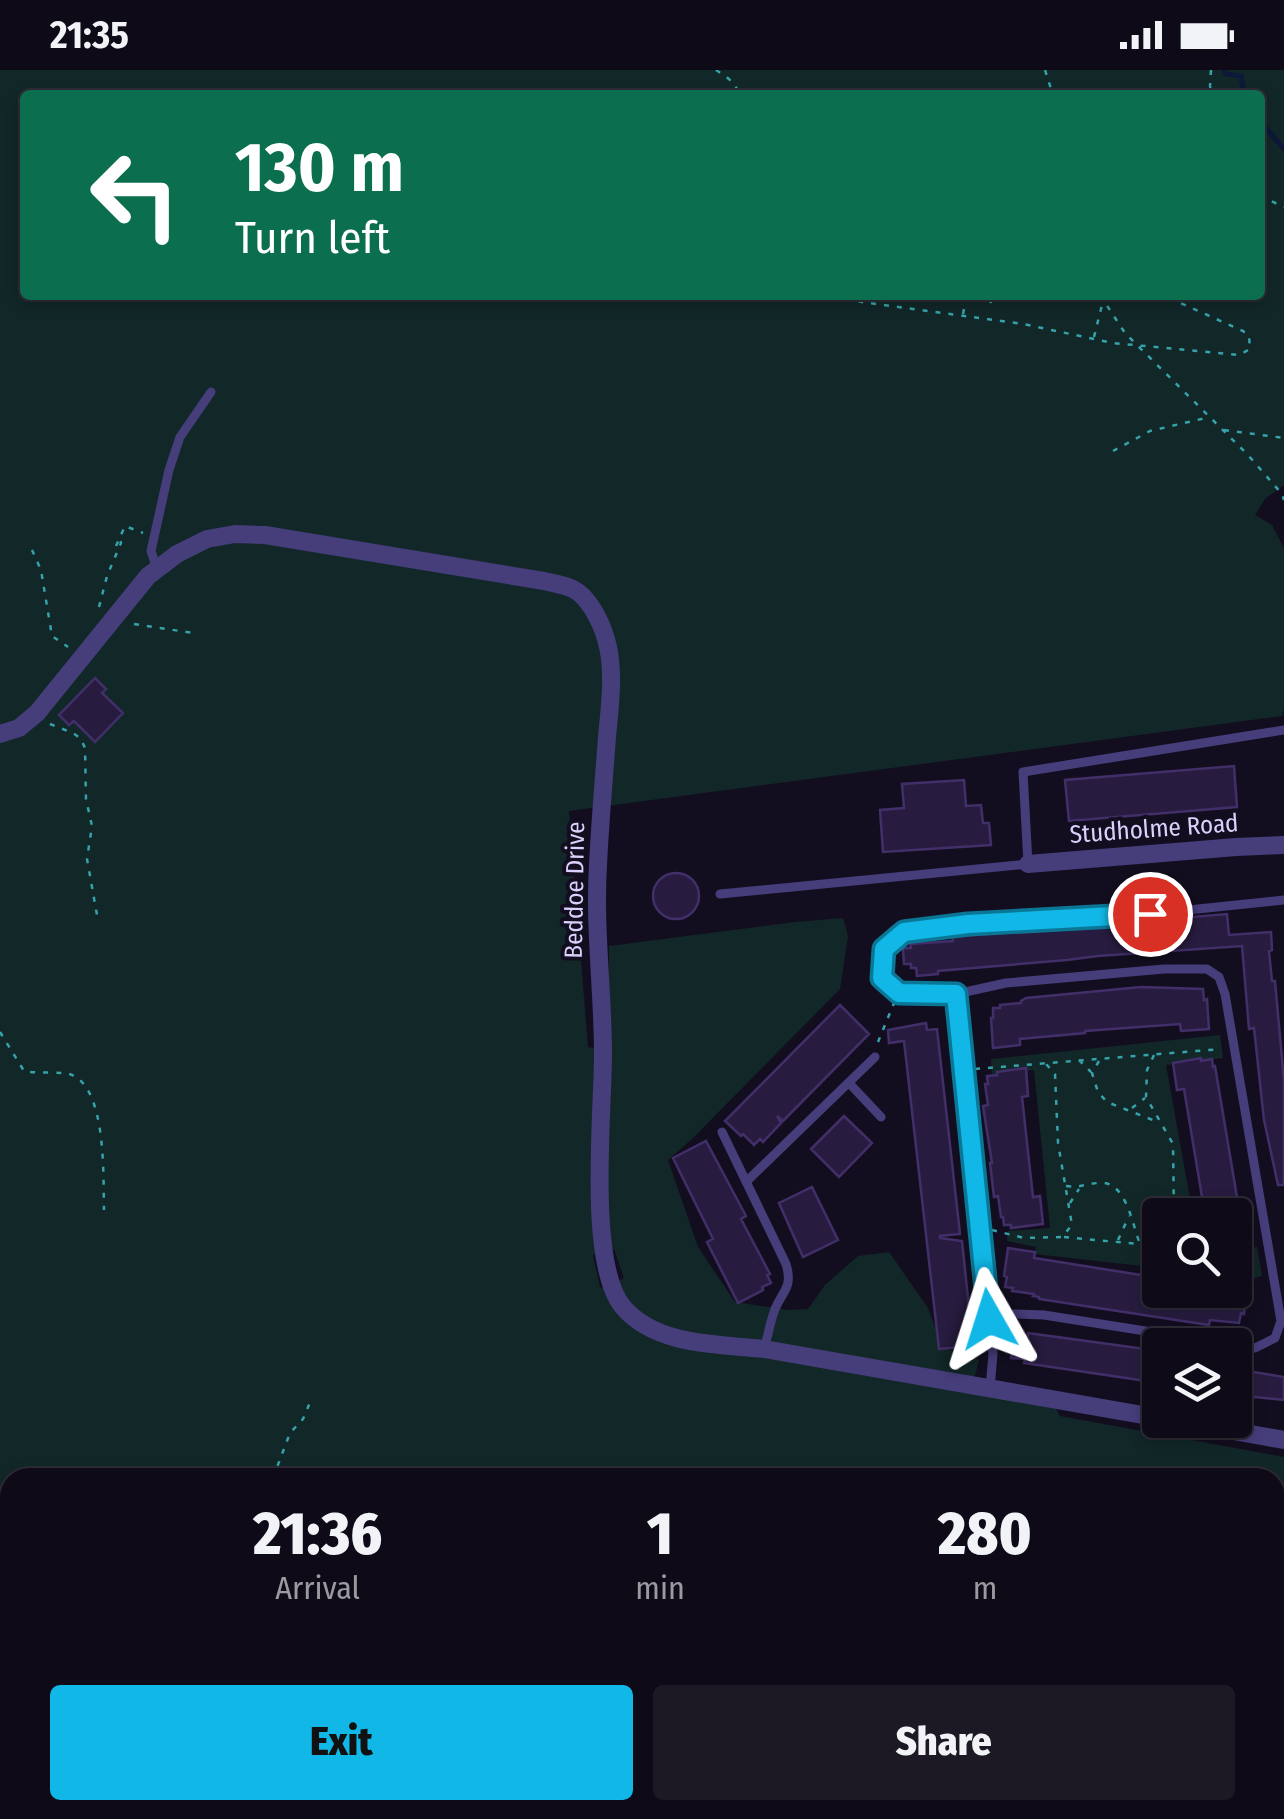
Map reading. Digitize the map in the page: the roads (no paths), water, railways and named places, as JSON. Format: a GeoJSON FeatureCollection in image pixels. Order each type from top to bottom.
{"type":"FeatureCollection","features":[{"type":"Feature","properties":{"kind":"street","name":"Beddoe Drive"},"geometry":{"type":"LineString","coordinates":[[0,734],[19,728],[32,717],[148,576],[176,554],[207,539],[235,534],[265,535],[544,581],[576,590],[589,604],[606,639],[610,659],[597,870],[603,1053],[602,1245],[610,1280],[622,1306],[648,1330],[699,1342],[764,1349],[1142,1415]]}},
{"type":"Feature","properties":{"kind":"street","name":"Studholme Road"},"geometry":{"type":"LineString","coordinates":[[1028,864],[1284,846]]}},
{"type":"Feature","properties":{"kind":"street"},"geometry":{"type":"LineString","coordinates":[[1252,1434],[1284,1440]]}},
{"type":"Feature","properties":{"kind":"lane"},"geometry":{"type":"LineString","coordinates":[[157,568],[152,551],[169,470],[180,437],[211,392]]}},
{"type":"Feature","properties":{"kind":"lane"},"geometry":{"type":"LineString","coordinates":[[720,894],[1028,864],[1023,772],[1284,730]]}},
{"type":"Feature","properties":{"kind":"lane"},"geometry":{"type":"LineString","coordinates":[[1252,1348],[1275,1338],[1282,1321],[1219,976],[1206,969],[1164,969],[1006,984],[956,994],[899,993],[882,978],[884,949],[904,932],[968,924],[1150,914],[1284,900]]}},
{"type":"Feature","properties":{"kind":"lane"},"geometry":{"type":"LineString","coordinates":[[956,994],[994,1354],[990,1388]]}},
{"type":"Feature","properties":{"kind":"lane"},"geometry":{"type":"LineString","coordinates":[[746,1182],[876,1057]]}},
{"type":"Feature","properties":{"kind":"lane"},"geometry":{"type":"LineString","coordinates":[[849,1082],[881,1116]]}},
{"type":"Feature","properties":{"kind":"lane"},"geometry":{"type":"LineString","coordinates":[[722,1132],[790,1276],[787,1292],[776,1306],[764,1349]]}},
{"type":"Feature","properties":{"kind":"lane"},"geometry":{"type":"LineString","coordinates":[[989,1319],[1015,1314],[1044,1315],[1142,1330]]}},
{"type":"Feature","properties":{"kind":"waterway"},"geometry":{"type":"LineString","coordinates":[[1224,70],[1226,74],[1241,76],[1243,90]]}},
{"type":"Feature","properties":{"kind":"waterway"},"geometry":{"type":"LineString","coordinates":[[1265,127],[1284,149]]}}]}
